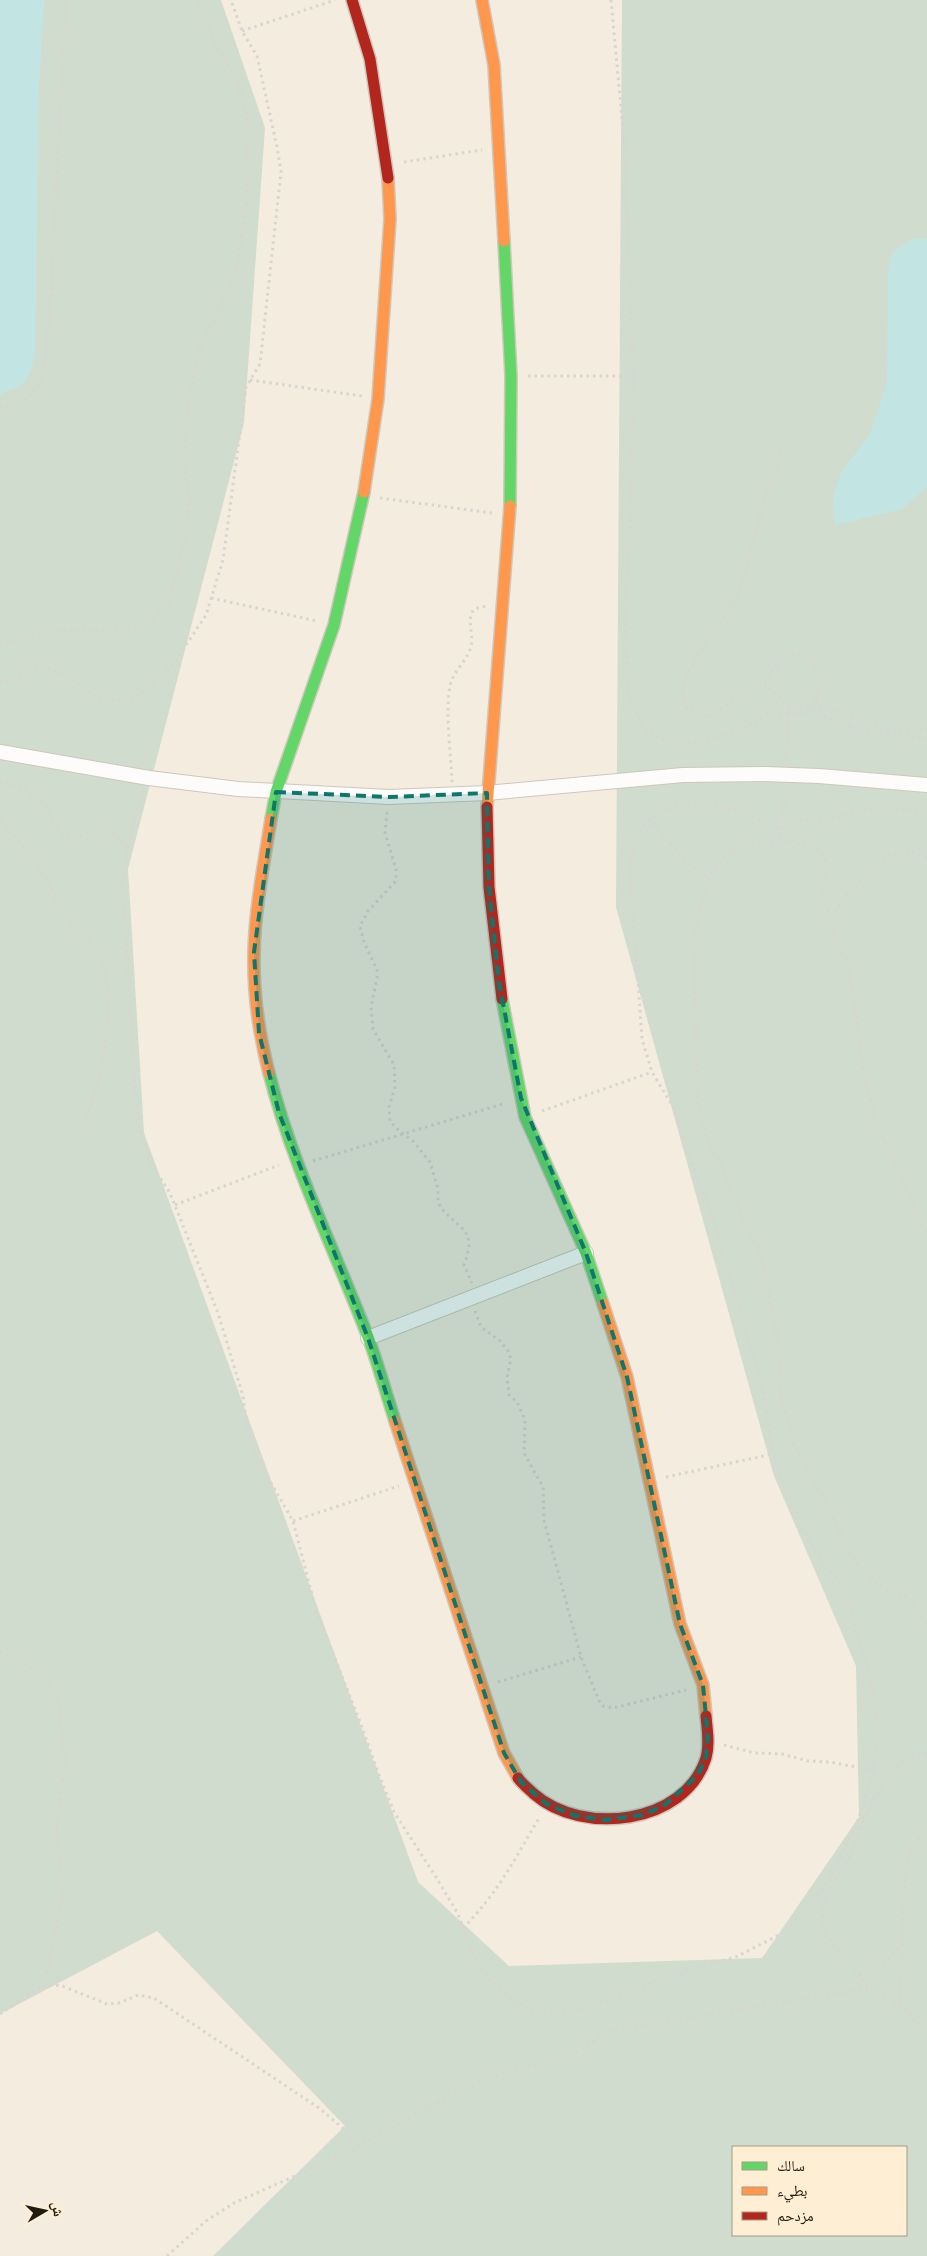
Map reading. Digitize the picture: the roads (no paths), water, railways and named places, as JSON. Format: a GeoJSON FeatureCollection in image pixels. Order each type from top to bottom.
{"type":"FeatureCollection","features":[{"type":"Feature","properties":{"kind":"street"},"geometry":{"type":"LineString","coordinates":[[352,0],[370,60],[386,165],[390,218],[378,399],[363,496],[334,625],[276,792],[263,871],[254,952],[259,1033],[279,1112],[296,1162],[368,1338],[504,1753],[521,1782],[546,1804],[575,1816],[606,1820],[643,1815],[665,1805],[685,1790],[698,1775],[706,1757],[708,1737],[703,1685],[680,1624],[627,1377],[586,1253],[525,1117],[498,972],[489,887],[487,793],[510,515],[511,376],[500,147],[494,65],[482,0]]}},
{"type":"Feature","properties":{"kind":"street"},"geometry":{"type":"LineString","coordinates":[[0,752],[149,778],[276,792],[389,796],[453,795],[683,775],[765,774],[819,776],[927,785]]}},
{"type":"Feature","properties":{"kind":"street"},"geometry":{"type":"LineString","coordinates":[[368,1338],[586,1253]]}},
{"type":"Feature","properties":{"kind":"water"},"geometry":{"type":"Polygon","coordinates":[[[0,0],[44,0],[38,104],[35,355],[31,371],[25,381],[15,388],[0,394],[0,0]]]}},
{"type":"Feature","properties":{"kind":"water"},"geometry":{"type":"Polygon","coordinates":[[[914,238],[927,239],[927,487],[902,509],[835,525],[833,496],[842,471],[870,434],[887,382],[888,271],[893,252],[914,238]]]}}]}
